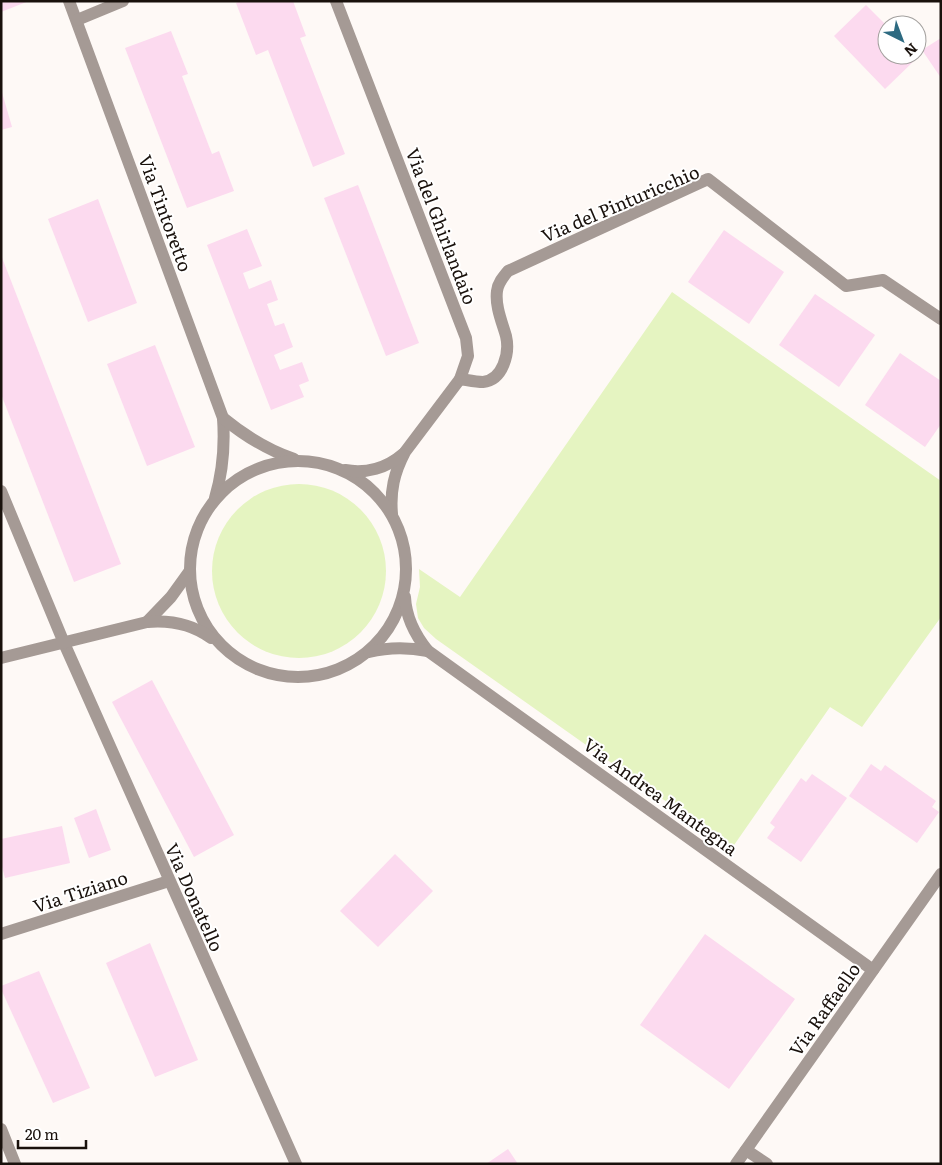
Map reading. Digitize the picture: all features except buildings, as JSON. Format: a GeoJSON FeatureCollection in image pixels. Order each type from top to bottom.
{"type":"FeatureCollection","features":[{"type":"Feature","properties":{"kind":"street","name":"Via Tintoretto"},"geometry":{"type":"LineString","coordinates":[[69,1],[223,418],[223,462],[214,500]]}},
{"type":"Feature","properties":{"kind":"street"},"geometry":{"type":"LineString","coordinates":[[77,20],[123,1]]}},
{"type":"Feature","properties":{"kind":"street","name":"Via del Ghirlandaio"},"geometry":{"type":"LineString","coordinates":[[336,1],[466,338],[468,356],[460,379],[405,452],[399,464],[393,482],[392,515]]}},
{"type":"Feature","properties":{"kind":"street","name":"Via del Pinturicchio"},"geometry":{"type":"LineString","coordinates":[[460,379],[483,382],[496,378],[502,369],[506,357],[506,338],[499,315],[497,292],[501,280],[508,271],[708,179],[846,286],[883,280],[941,319]]}},
{"type":"Feature","properties":{"kind":"street"},"geometry":{"type":"LineString","coordinates":[[223,418],[259,444],[298,461]]}},
{"type":"Feature","properties":{"kind":"street","name":"Via del Ghirlandaio"},"geometry":{"type":"LineString","coordinates":[[336,467],[347,471],[370,471],[390,464],[405,452]]}},
{"type":"Feature","properties":{"kind":"street"},"geometry":{"type":"LineString","coordinates":[[1,658],[147,622],[160,621],[185,625],[206,635],[245,665],[271,675],[299,678],[336,672],[368,652],[381,639],[392,624],[400,607],[405,588],[405,551],[400,532],[392,515],[368,486],[353,475],[336,467],[317,462],[298,461],[270,465],[244,475],[228,486],[214,500],[203,516],[195,534],[190,553],[189,572],[191,591],[197,610],[216,642]]}},
{"type":"Feature","properties":{"kind":"street","name":"Via Donatello"},"geometry":{"type":"LineString","coordinates":[[1,491],[64,643],[296,1164]]}},
{"type":"Feature","properties":{"kind":"street"},"geometry":{"type":"LineString","coordinates":[[147,622],[171,597],[189,572]]}},
{"type":"Feature","properties":{"kind":"street","name":"Via Andrea Mantegna"},"geometry":{"type":"LineString","coordinates":[[405,588],[407,609],[413,628],[428,650],[873,970]]}},
{"type":"Feature","properties":{"kind":"street","name":"Via Andrea Mantegna"},"geometry":{"type":"LineString","coordinates":[[368,652],[400,647],[428,650]]}},
{"type":"Feature","properties":{"kind":"street","name":"Via Raffaello"},"geometry":{"type":"LineString","coordinates":[[736,1164],[941,874]]}},
{"type":"Feature","properties":{"kind":"street","name":"Via Tiziano"},"geometry":{"type":"LineString","coordinates":[[1,934],[169,882]]}},
{"type":"Feature","properties":{"kind":"street"},"geometry":{"type":"LineString","coordinates":[[1,1129],[15,1164]]}},
{"type":"Feature","properties":{"kind":"street"},"geometry":{"type":"LineString","coordinates":[[746,1150],[767,1164]]}},
{"type":"Feature","properties":{"kind":"green space"},"geometry":{"type":"Polygon","coordinates":[[[672,292],[941,481],[941,617],[862,727],[830,707],[732,848],[436,639],[424,628],[418,618],[416,604],[420,587],[419,569],[460,597],[672,292]]]}},
{"type":"Feature","properties":{"kind":"green space"},"geometry":{"type":"Polygon","coordinates":[[[290,484],[308,484],[332,490],[347,498],[361,509],[372,523],[380,538],[385,554],[385,588],[380,604],[372,619],[361,633],[347,644],[324,655],[308,658],[290,658],[266,652],[251,644],[237,633],[226,619],[215,596],[212,580],[212,562],[218,538],[226,523],[237,509],[251,498],[274,487],[290,484]]]}}]}
